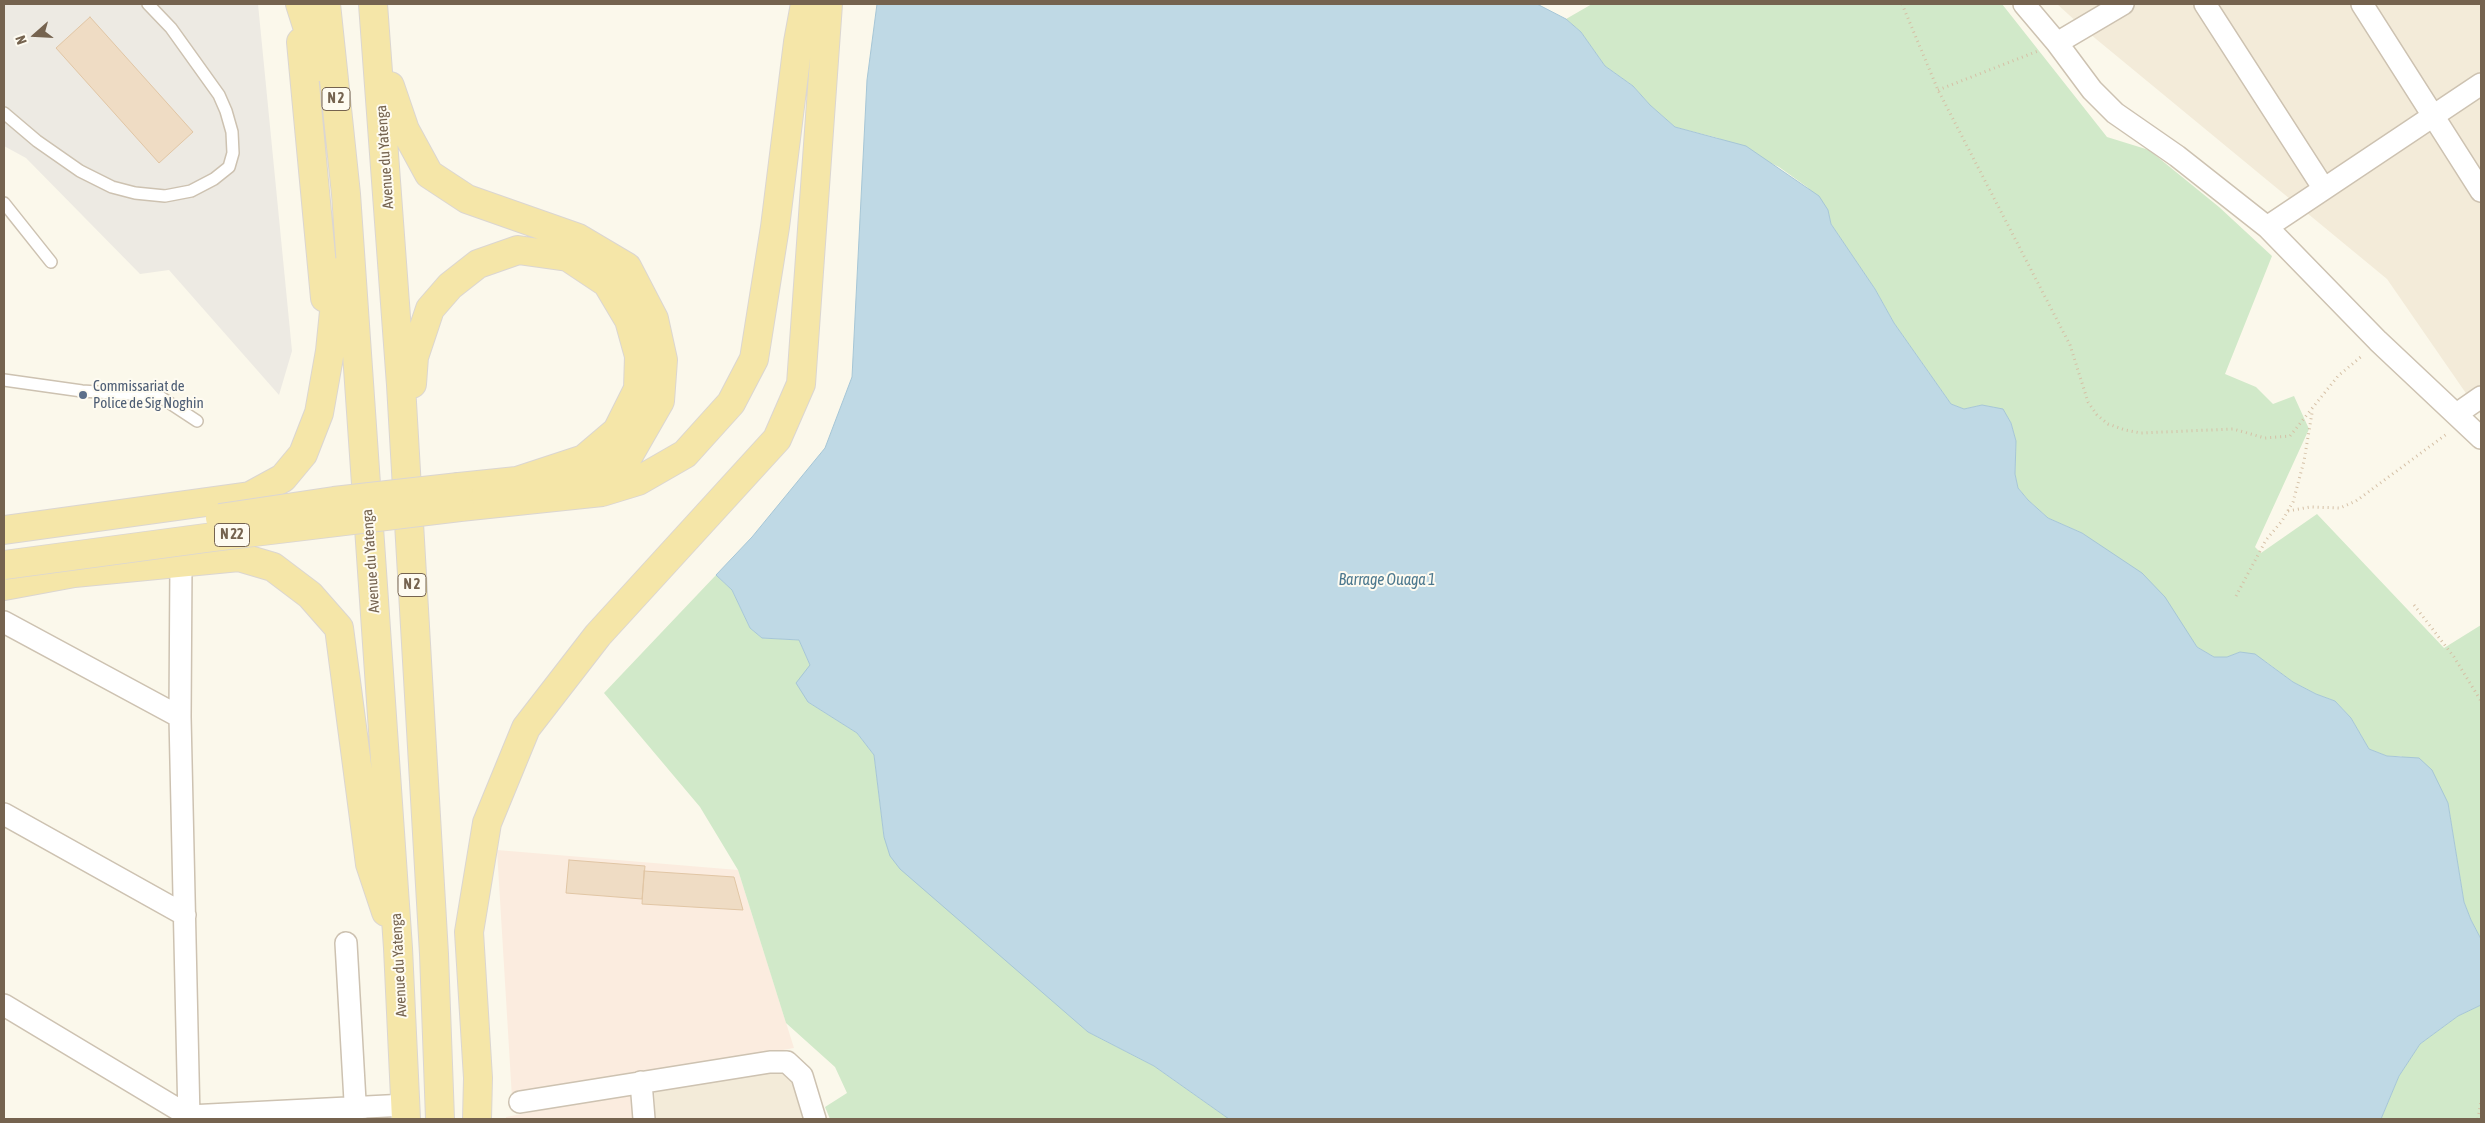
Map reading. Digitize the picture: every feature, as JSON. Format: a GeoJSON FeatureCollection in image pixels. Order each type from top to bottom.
{"type":"FeatureCollection","features":[{"type":"Feature","properties":{"kind":"main road"},"geometry":{"type":"LineString","coordinates":[[294,4],[300,38],[330,351]]}},
{"type":"Feature","properties":{"kind":"main road"},"geometry":{"type":"LineString","coordinates":[[4,530],[250,496],[283,478],[303,454],[319,413],[330,351],[346,194],[317,52],[300,4]]}},
{"type":"Feature","properties":{"kind":"main road","name":"Avenue du Yatenga"},"geometry":{"type":"LineString","coordinates":[[326,4],[346,194],[398,948],[406,1112]]}},
{"type":"Feature","properties":{"kind":"main road","name":"Avenue du Yatenga"},"geometry":{"type":"LineString","coordinates":[[373,4],[378,52],[406,465],[434,954],[440,1119]]}},
{"type":"Feature","properties":{"kind":"main road"},"geometry":{"type":"LineString","coordinates":[[460,497],[535,501],[602,492],[638,481],[685,454],[731,404],[754,359],[775,228],[798,42],[805,4]]}},
{"type":"Feature","properties":{"kind":"main road"},"geometry":{"type":"LineString","coordinates":[[477,1119],[478,1078],[469,932],[487,823],[526,728],[598,634],[777,439],[801,384],[828,4]]}},
{"type":"Feature","properties":{"kind":"main road"},"geometry":{"type":"LineString","coordinates":[[378,52],[405,130],[429,174],[467,199],[578,238],[627,267],[654,319],[663,360],[660,401],[629,454],[593,478],[535,501]]}},
{"type":"Feature","properties":{"kind":"main road"},"geometry":{"type":"LineString","coordinates":[[406,465],[414,357],[430,310],[450,286],[478,264],[518,250],[568,257],[606,283],[629,320],[639,356],[638,388],[617,431],[584,459],[460,497]]}},
{"type":"Feature","properties":{"kind":"main road","name":"N 22"},"geometry":{"type":"LineString","coordinates":[[4,550],[334,501],[460,497]]}},
{"type":"Feature","properties":{"kind":"main road","name":"N 22"},"geometry":{"type":"LineString","coordinates":[[4,565],[460,497]]}},
{"type":"Feature","properties":{"kind":"main road"},"geometry":{"type":"LineString","coordinates":[[4,586],[74,573],[239,558],[273,567],[310,595],[339,628],[370,864],[398,948]]}},
{"type":"Feature","properties":{"kind":"street"},"geometry":{"type":"LineString","coordinates":[[2024,4],[2057,43],[2092,90],[2115,114],[2177,156],[2267,227],[2378,341],[2458,413],[2481,438]]}},
{"type":"Feature","properties":{"kind":"street"},"geometry":{"type":"LineString","coordinates":[[2057,43],[2123,4]]}},
{"type":"Feature","properties":{"kind":"street"},"geometry":{"type":"LineString","coordinates":[[2205,4],[2324,189]]}},
{"type":"Feature","properties":{"kind":"street"},"geometry":{"type":"LineString","coordinates":[[2362,4],[2481,191]]}},
{"type":"Feature","properties":{"kind":"street"},"geometry":{"type":"LineString","coordinates":[[2267,227],[2481,84]]}},
{"type":"Feature","properties":{"kind":"street"},"geometry":{"type":"LineString","coordinates":[[2458,413],[2481,397]]}},
{"type":"Feature","properties":{"kind":"street"},"geometry":{"type":"LineString","coordinates":[[181,563],[180,717],[189,1118]]}},
{"type":"Feature","properties":{"kind":"street"},"geometry":{"type":"LineString","coordinates":[[4,622],[180,717]]}},
{"type":"Feature","properties":{"kind":"street"},"geometry":{"type":"LineString","coordinates":[[4,814],[185,914]]}},
{"type":"Feature","properties":{"kind":"street"},"geometry":{"type":"LineString","coordinates":[[346,943],[356,1114]]}},
{"type":"Feature","properties":{"kind":"street"},"geometry":{"type":"LineString","coordinates":[[4,1005],[189,1118],[406,1112]]}},
{"type":"Feature","properties":{"kind":"street"},"geometry":{"type":"LineString","coordinates":[[520,1102],[770,1062],[787,1062],[802,1076],[815,1119]]}},
{"type":"Feature","properties":{"kind":"street"},"geometry":{"type":"LineString","coordinates":[[641,1082],[644,1119]]}},
{"type":"Feature","properties":{"kind":"lane"},"geometry":{"type":"LineString","coordinates":[[4,113],[36,141],[80,171],[112,187],[135,193],[165,196],[191,191],[214,179],[229,167],[233,153],[232,132],[226,111],[219,95],[176,36],[148,4]]}},
{"type":"Feature","properties":{"kind":"lane"},"geometry":{"type":"LineString","coordinates":[[4,203],[51,262]]}},
{"type":"Feature","properties":{"kind":"lane"},"geometry":{"type":"LineString","coordinates":[[4,380],[82,391],[159,396],[197,420]]}},
{"type":"Feature","properties":{"kind":"path"},"geometry":{"type":"LineString","coordinates":[[1902,4],[1938,90],[2070,345],[2088,402],[2097,415],[2108,424],[2124,430],[2142,433],[2233,429],[2265,438],[2290,436],[2312,411],[2324,392],[2338,376],[2378,341]]}},
{"type":"Feature","properties":{"kind":"path"},"geometry":{"type":"LineString","coordinates":[[1938,90],[2057,43]]}},
{"type":"Feature","properties":{"kind":"path"},"geometry":{"type":"LineString","coordinates":[[2236,596],[2266,540],[2293,502],[2304,461],[2312,411]]}},
{"type":"Feature","properties":{"kind":"path"},"geometry":{"type":"LineString","coordinates":[[2288,511],[2310,507],[2340,508],[2356,501],[2442,438],[2456,425],[2458,413]]}},
{"type":"Feature","properties":{"kind":"path"},"geometry":{"type":"LineString","coordinates":[[2414,605],[2454,657],[2481,701]]}},
{"type":"Feature","properties":{"kind":"path"},"geometry":{"type":"LineString","coordinates":[[2478,1119],[2481,1101]]}},
{"type":"Feature","properties":{"kind":"shaded area"},"geometry":{"type":"Polygon","coordinates":[[[4,4],[258,4],[292,351],[279,395],[169,270],[140,274],[26,158],[4,146],[4,4]]]}},
{"type":"Feature","properties":{"kind":"shaded area"},"geometry":{"type":"Polygon","coordinates":[[[2057,4],[2481,4],[2481,415],[2387,279],[2090,34],[2057,4]]]}},
{"type":"Feature","properties":{"kind":"shaded area"},"geometry":{"type":"Polygon","coordinates":[[[497,850],[738,870],[794,1048],[512,1098],[497,850]]]}},
{"type":"Feature","properties":{"kind":"shaded area"},"geometry":{"type":"Polygon","coordinates":[[[795,1064],[813,1119],[655,1119],[654,1089],[795,1064]]]}},
{"type":"Feature","properties":{"kind":"shaded area"},"geometry":{"type":"Polygon","coordinates":[[[640,1091],[640,1119],[506,1119],[506,1117],[640,1091]]]}},
{"type":"Feature","properties":{"kind":"green space"},"geometry":{"type":"Polygon","coordinates":[[[1592,4],[2002,4],[2107,137],[2149,150],[2219,207],[2272,256],[2225,374],[2256,387],[2273,404],[2294,396],[2309,429],[2255,547],[2261,553],[2317,514],[2444,648],[2481,625],[2481,939],[2464,902],[2448,803],[2401,756],[2387,756],[2369,749],[2351,718],[2335,701],[2293,682],[2265,661],[2240,652],[2227,657],[2214,657],[2197,647],[2186,632],[2082,533],[2048,518],[2028,500],[2018,488],[2015,474],[2016,441],[2011,423],[2003,410],[1982,405],[1964,409],[1951,404],[1894,323],[1875,289],[1831,224],[1828,210],[1807,187],[1779,167],[1718,138],[1675,127],[1650,105],[1633,86],[1605,66],[1581,32],[1566,19],[1592,4]]]}},
{"type":"Feature","properties":{"kind":"green space"},"geometry":{"type":"Polygon","coordinates":[[[716,575],[732,590],[750,628],[762,638],[799,640],[810,665],[808,702],[857,733],[874,755],[884,837],[1026,976],[1088,1032],[1154,1066],[1229,1119],[830,1119],[825,1107],[847,1093],[835,1067],[786,1023],[738,870],[700,807],[604,693],[716,575]]]}},
{"type":"Feature","properties":{"kind":"green space"},"geometry":{"type":"Polygon","coordinates":[[[2481,1005],[2481,1119],[2381,1119],[2399,1076],[2420,1044],[2458,1016],[2481,1005]]]}},
{"type":"Feature","properties":{"kind":"water","name":"Barrage Ouaga 1"},"geometry":{"type":"Polygon","coordinates":[[[877,4],[1537,4],[1566,19],[1581,32],[1605,66],[1633,86],[1650,105],[1675,127],[1746,146],[1819,196],[1828,210],[1831,224],[1875,289],[1894,323],[1951,404],[1964,409],[1982,405],[2003,409],[2011,423],[2016,441],[2015,474],[2018,488],[2048,518],[2082,533],[2142,573],[2165,597],[2197,647],[2214,657],[2227,657],[2240,652],[2255,654],[2293,682],[2335,701],[2351,718],[2369,749],[2387,756],[2419,758],[2432,770],[2448,803],[2464,902],[2481,939],[2481,1005],[2458,1016],[2420,1044],[2399,1076],[2381,1119],[1229,1119],[1154,1066],[1088,1032],[900,869],[890,856],[884,837],[874,755],[857,733],[808,702],[796,683],[810,665],[799,640],[762,638],[750,628],[732,590],[716,575],[752,537],[825,448],[852,377],[867,80],[877,4]]]}},
{"type":"Feature","properties":{"kind":"building"},"geometry":{"type":"Polygon","coordinates":[[[90,17],[193,132],[159,163],[56,48],[90,17]]]}},
{"type":"Feature","properties":{"kind":"building"},"geometry":{"type":"Polygon","coordinates":[[[569,860],[645,866],[642,899],[566,893],[569,860]]]}},
{"type":"Feature","properties":{"kind":"building"},"geometry":{"type":"Polygon","coordinates":[[[644,871],[734,877],[743,910],[642,904],[644,871]]]}},
{"type":"Feature","properties":{"kind":"place","name":"Commissariat de Police de Sig Noghin"},"geometry":{"type":"Point","coordinates":[83,395]}}]}
